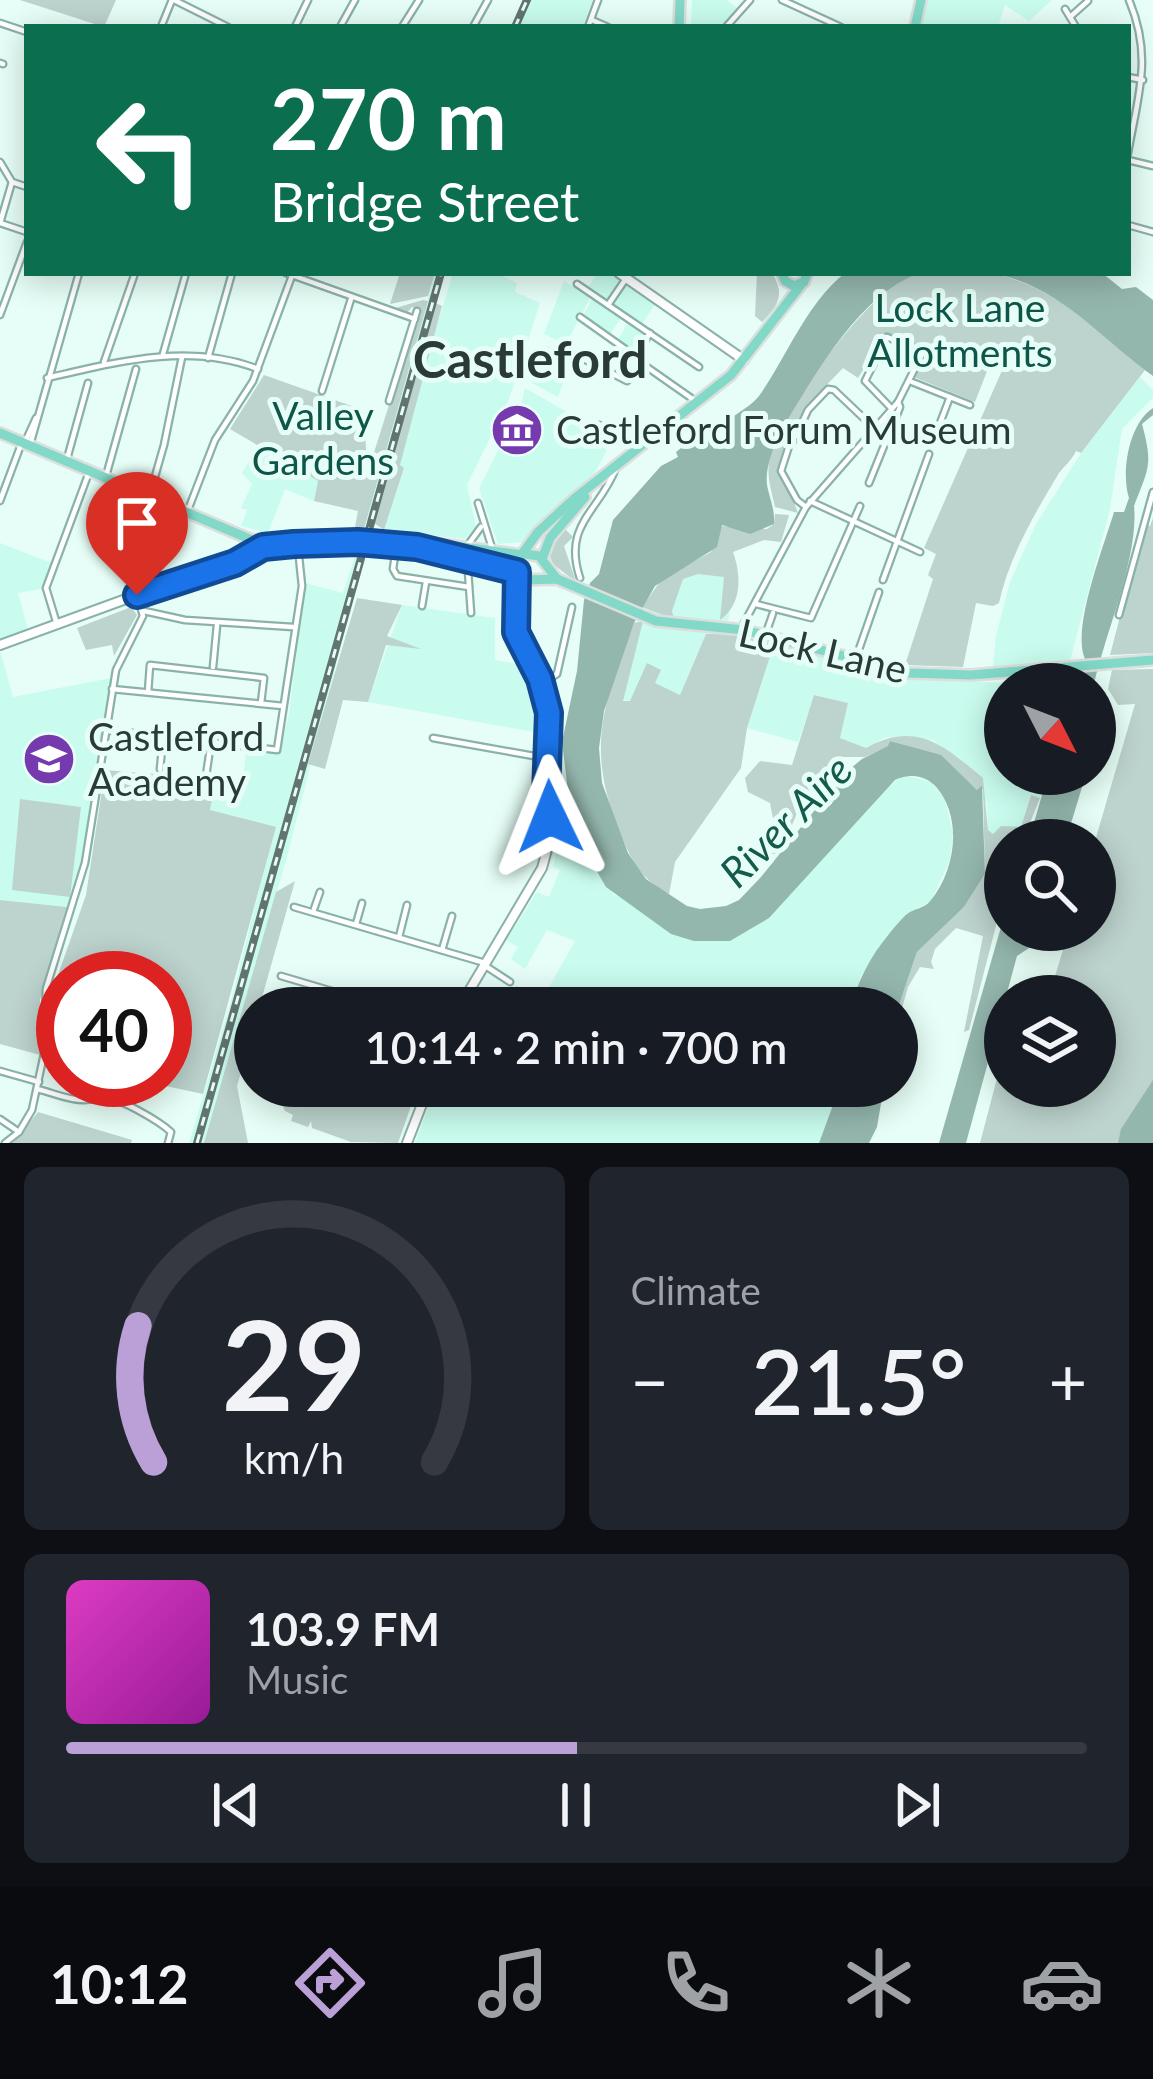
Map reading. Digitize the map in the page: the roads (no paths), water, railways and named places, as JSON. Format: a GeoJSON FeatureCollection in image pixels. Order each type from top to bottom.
{"type":"FeatureCollection","features":[{"type":"Feature","properties":{"kind":"main road"},"geometry":{"type":"LineString","coordinates":[[790,300],[783,276],[806,276]]}},
{"type":"Feature","properties":{"kind":"main road"},"geometry":{"type":"LineString","coordinates":[[526,577],[543,573],[548,542],[592,488],[745,360],[806,276]]}},
{"type":"Feature","properties":{"kind":"main road"},"geometry":{"type":"LineString","coordinates":[[0,434],[188,509],[251,546],[297,540],[396,540],[536,554],[557,579]]}},
{"type":"Feature","properties":{"kind":"main road"},"geometry":{"type":"LineString","coordinates":[[526,577],[517,561],[538,532],[583,502]]}},
{"type":"Feature","properties":{"kind":"main road"},"geometry":{"type":"LineString","coordinates":[[396,540],[526,577],[557,579]]}},
{"type":"Feature","properties":{"kind":"main road","name":"Lock Lane"},"geometry":{"type":"LineString","coordinates":[[557,579],[656,621],[765,636],[855,661],[932,675],[1153,660]]}},
{"type":"Feature","properties":{"kind":"street"},"geometry":{"type":"LineString","coordinates":[[173,0],[222,24]]}},
{"type":"Feature","properties":{"kind":"street"},"geometry":{"type":"LineString","coordinates":[[590,24],[598,0]]}},
{"type":"Feature","properties":{"kind":"street"},"geometry":{"type":"LineString","coordinates":[[729,24],[750,0]]}},
{"type":"Feature","properties":{"kind":"street"},"geometry":{"type":"LineString","coordinates":[[782,0],[835,24]]}},
{"type":"Feature","properties":{"kind":"street"},"geometry":{"type":"LineString","coordinates":[[1129,0],[1149,55],[1131,140]]}},
{"type":"Feature","properties":{"kind":"street"},"geometry":{"type":"LineString","coordinates":[[1070,17],[1088,1]]}},
{"type":"Feature","properties":{"kind":"street"},"geometry":{"type":"LineString","coordinates":[[1065,9],[1074,24]]}},
{"type":"Feature","properties":{"kind":"street"},"geometry":{"type":"LineString","coordinates":[[1131,78],[1143,80]]}},
{"type":"Feature","properties":{"kind":"street"},"geometry":{"type":"LineString","coordinates":[[1138,104],[1153,107]]}},
{"type":"Feature","properties":{"kind":"street"},"geometry":{"type":"LineString","coordinates":[[0,162],[12,182],[24,186]]}},
{"type":"Feature","properties":{"kind":"street"},"geometry":{"type":"LineString","coordinates":[[12,182],[0,223],[24,231]]}},
{"type":"Feature","properties":{"kind":"street"},"geometry":{"type":"LineString","coordinates":[[0,315],[24,250]]}},
{"type":"Feature","properties":{"kind":"street"},"geometry":{"type":"LineString","coordinates":[[0,501],[39,413],[79,276]]}},
{"type":"Feature","properties":{"kind":"street"},"geometry":{"type":"LineString","coordinates":[[104,362],[134,276]]}},
{"type":"Feature","properties":{"kind":"street"},"geometry":{"type":"LineString","coordinates":[[163,356],[185,276]]}},
{"type":"Feature","properties":{"kind":"street"},"geometry":{"type":"LineString","coordinates":[[208,358],[231,276]]}},
{"type":"Feature","properties":{"kind":"street"},"geometry":{"type":"LineString","coordinates":[[188,509],[215,440],[258,369],[289,276]]}},
{"type":"Feature","properties":{"kind":"street"},"geometry":{"type":"LineString","coordinates":[[296,276],[415,319]]}},
{"type":"Feature","properties":{"kind":"street"},"geometry":{"type":"LineString","coordinates":[[608,305],[622,276]]}},
{"type":"Feature","properties":{"kind":"street"},"geometry":{"type":"LineString","coordinates":[[624,276],[745,360]]}},
{"type":"Feature","properties":{"kind":"street"},"geometry":{"type":"LineString","coordinates":[[577,284],[693,366]]}},
{"type":"Feature","properties":{"kind":"street"},"geometry":{"type":"LineString","coordinates":[[322,391],[352,296]]}},
{"type":"Feature","properties":{"kind":"street"},"geometry":{"type":"LineString","coordinates":[[389,401],[417,310]]}},
{"type":"Feature","properties":{"kind":"street"},"geometry":{"type":"LineString","coordinates":[[580,317],[628,351],[638,352]]}},
{"type":"Feature","properties":{"kind":"street"},"geometry":{"type":"LineString","coordinates":[[638,352],[650,333]]}},
{"type":"Feature","properties":{"kind":"street"},"geometry":{"type":"LineString","coordinates":[[744,623],[808,504],[895,406],[912,382],[923,352],[887,337],[865,381],[895,406],[900,407],[869,483]]}},
{"type":"Feature","properties":{"kind":"street"},"geometry":{"type":"LineString","coordinates":[[567,346],[568,351],[626,381],[644,365]]}},
{"type":"Feature","properties":{"kind":"street"},"geometry":{"type":"LineString","coordinates":[[638,352],[644,365],[699,403]]}},
{"type":"Feature","properties":{"kind":"street"},"geometry":{"type":"LineString","coordinates":[[47,378],[104,362],[163,356],[234,359],[258,369]]}},
{"type":"Feature","properties":{"kind":"street"},"geometry":{"type":"LineString","coordinates":[[137,557],[124,561],[123,537],[143,518],[151,495],[182,357]]}},
{"type":"Feature","properties":{"kind":"street"},"geometry":{"type":"LineString","coordinates":[[106,476],[136,369]]}},
{"type":"Feature","properties":{"kind":"street"},"geometry":{"type":"LineString","coordinates":[[912,382],[970,405]]}},
{"type":"Feature","properties":{"kind":"street"},"geometry":{"type":"LineString","coordinates":[[66,460],[88,383]]}},
{"type":"Feature","properties":{"kind":"street"},"geometry":{"type":"LineString","coordinates":[[796,436],[808,410],[828,389],[874,429]]}},
{"type":"Feature","properties":{"kind":"street"},"geometry":{"type":"LineString","coordinates":[[940,423],[950,397]]}},
{"type":"Feature","properties":{"kind":"street"},"geometry":{"type":"LineString","coordinates":[[599,425],[638,450]]}},
{"type":"Feature","properties":{"kind":"street"},"geometry":{"type":"LineString","coordinates":[[789,446],[782,471],[789,488],[808,504],[920,552]]}},
{"type":"Feature","properties":{"kind":"street"},"geometry":{"type":"LineString","coordinates":[[883,580],[929,454]]}},
{"type":"Feature","properties":{"kind":"street"},"geometry":{"type":"LineString","coordinates":[[580,578],[575,560],[583,502],[607,488],[616,468]]}},
{"type":"Feature","properties":{"kind":"street"},"geometry":{"type":"LineString","coordinates":[[58,626],[46,588],[90,470]]}},
{"type":"Feature","properties":{"kind":"street"},"geometry":{"type":"LineString","coordinates":[[1119,615],[1153,492]]}},
{"type":"Feature","properties":{"kind":"street"},"geometry":{"type":"LineString","coordinates":[[478,503],[495,553]]}},
{"type":"Feature","properties":{"kind":"street"},"geometry":{"type":"LineString","coordinates":[[756,604],[811,618],[860,506]]}},
{"type":"Feature","properties":{"kind":"street"},"geometry":{"type":"LineString","coordinates":[[464,548],[477,537],[481,518]]}},
{"type":"Feature","properties":{"kind":"street"},"geometry":{"type":"LineString","coordinates":[[560,525],[578,531]]}},
{"type":"Feature","properties":{"kind":"street"},"geometry":{"type":"LineString","coordinates":[[106,730],[277,749],[303,574],[297,540]]}},
{"type":"Feature","properties":{"kind":"street"},"geometry":{"type":"LineString","coordinates":[[396,540],[394,573],[469,587]]}},
{"type":"Feature","properties":{"kind":"street"},"geometry":{"type":"LineString","coordinates":[[0,645],[235,563],[251,546]]}},
{"type":"Feature","properties":{"kind":"street"},"geometry":{"type":"LineString","coordinates":[[468,571],[471,613]]}},
{"type":"Feature","properties":{"kind":"street"},"geometry":{"type":"LineString","coordinates":[[470,987],[529,893],[548,850],[550,725],[542,684],[516,632],[526,577]]}},
{"type":"Feature","properties":{"kind":"street"},"geometry":{"type":"LineString","coordinates":[[422,606],[426,580]]}},
{"type":"Feature","properties":{"kind":"street"},"geometry":{"type":"LineString","coordinates":[[855,661],[879,592]]}},
{"type":"Feature","properties":{"kind":"street"},"geometry":{"type":"LineString","coordinates":[[58,951],[85,863],[118,664],[144,611],[137,595]]}},
{"type":"Feature","properties":{"kind":"street"},"geometry":{"type":"LineString","coordinates":[[542,684],[555,678],[560,669],[572,607]]}},
{"type":"Feature","properties":{"kind":"street"},"geometry":{"type":"LineString","coordinates":[[765,636],[773,610]]}},
{"type":"Feature","properties":{"kind":"street"},"geometry":{"type":"LineString","coordinates":[[144,611],[218,623],[294,627]]}},
{"type":"Feature","properties":{"kind":"street"},"geometry":{"type":"LineString","coordinates":[[212,667],[218,623]]}},
{"type":"Feature","properties":{"kind":"street"},"geometry":{"type":"LineString","coordinates":[[148,692],[150,665],[264,678],[261,703]]}},
{"type":"Feature","properties":{"kind":"street"},"geometry":{"type":"LineString","coordinates":[[112,689],[283,706]]}},
{"type":"Feature","properties":{"kind":"street"},"geometry":{"type":"LineString","coordinates":[[160,770],[164,737]]}},
{"type":"Feature","properties":{"kind":"street"},"geometry":{"type":"LineString","coordinates":[[433,738],[547,758]]}},
{"type":"Feature","properties":{"kind":"street"},"geometry":{"type":"LineString","coordinates":[[206,776],[211,742]]}},
{"type":"Feature","properties":{"kind":"street"},"geometry":{"type":"LineString","coordinates":[[313,912],[320,892]]}},
{"type":"Feature","properties":{"kind":"street"},"geometry":{"type":"LineString","coordinates":[[356,924],[362,903]]}},
{"type":"Feature","properties":{"kind":"street"},"geometry":{"type":"LineString","coordinates":[[398,937],[407,905]]}},
{"type":"Feature","properties":{"kind":"street"},"geometry":{"type":"LineString","coordinates":[[294,907],[484,964],[510,982]]}},
{"type":"Feature","properties":{"kind":"street"},"geometry":{"type":"LineString","coordinates":[[442,950],[452,916]]}},
{"type":"Feature","properties":{"kind":"street"},"geometry":{"type":"LineString","coordinates":[[281,976],[318,987]]}},
{"type":"Feature","properties":{"kind":"street"},"geometry":{"type":"LineString","coordinates":[[0,1071],[36,1085]]}},
{"type":"Feature","properties":{"kind":"street"},"geometry":{"type":"LineString","coordinates":[[5,1143],[19,1132],[36,1094]]}},
{"type":"Feature","properties":{"kind":"street"},"geometry":{"type":"LineString","coordinates":[[131,1107],[158,1119],[171,1132],[168,1143]]}},
{"type":"Feature","properties":{"kind":"street"},"geometry":{"type":"LineString","coordinates":[[407,1143],[421,1107]]}},
{"type":"Feature","properties":{"kind":"street"},"geometry":{"type":"LineString","coordinates":[[0,1119],[19,1132]]}},
{"type":"Feature","properties":{"kind":"railway"},"geometry":{"type":"LineString","coordinates":[[516,24],[527,0]]}},
{"type":"Feature","properties":{"kind":"railway"},"geometry":{"type":"LineString","coordinates":[[197,1143],[440,276]]}},
{"type":"Feature","properties":{"kind":"place","name":"Castleford Forum Museum"},"geometry":{"type":"Point","coordinates":[517,430]}},
{"type":"Feature","properties":{"kind":"place","name":"Castleford Academy"},"geometry":{"type":"Point","coordinates":[49,759]}},
{"type":"Feature","properties":{"kind":"district","name":"Castleford"},"geometry":{"type":"Point","coordinates":[530,360]}},
{"type":"Feature","properties":{"kind":"park label","name":"Lock Lane Allotments"},"geometry":{"type":"Point","coordinates":[960,330]}},
{"type":"Feature","properties":{"kind":"park label","name":"Valley Gardens"},"geometry":{"type":"Point","coordinates":[323,438]}},
{"type":"Feature","properties":{"kind":"water label","name":"River Aire"},"geometry":{"type":"Point","coordinates":[786,821]}}]}
